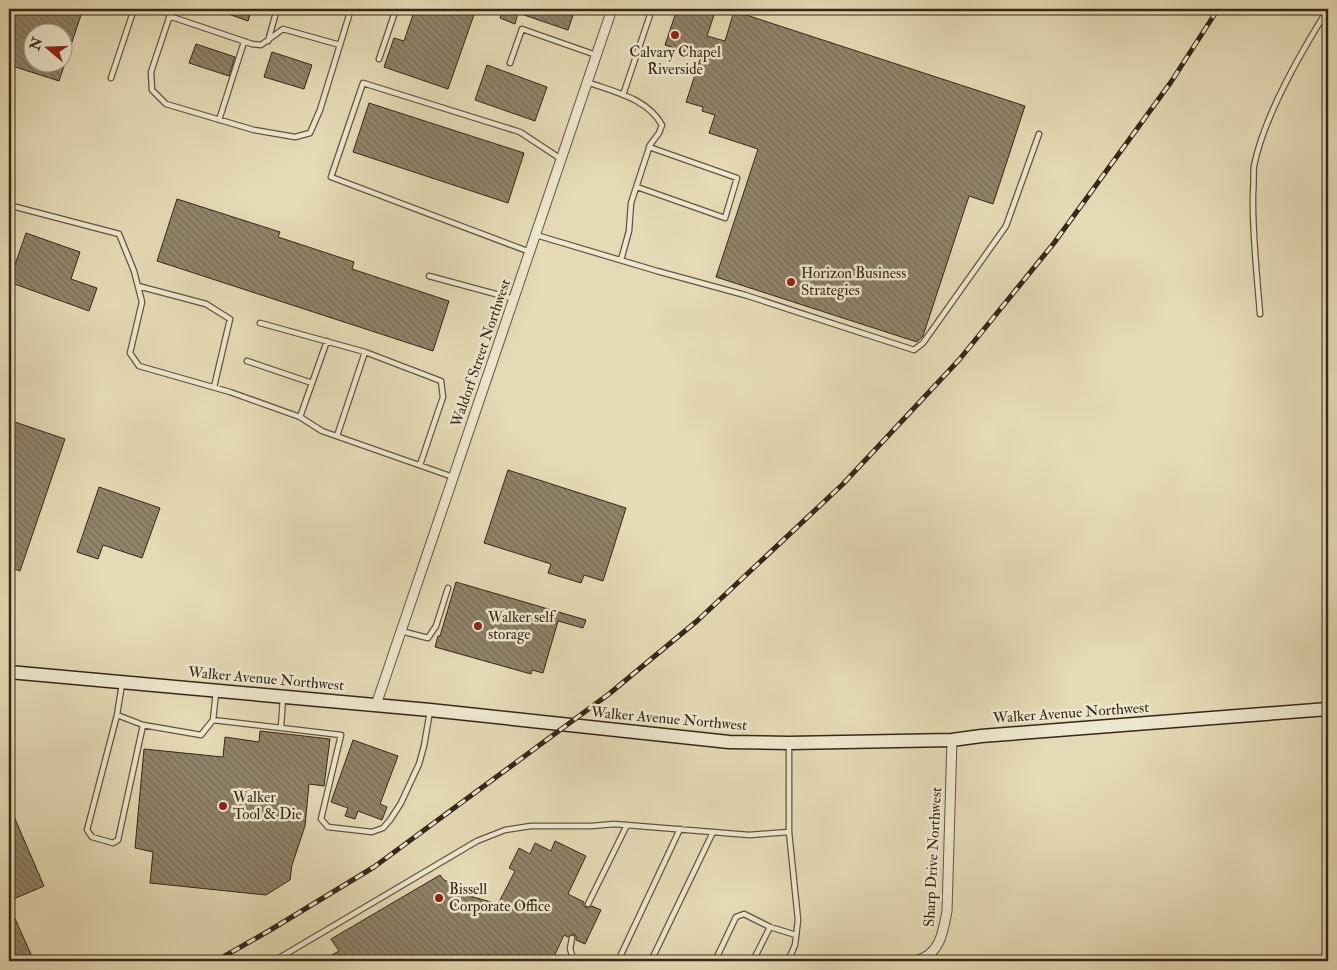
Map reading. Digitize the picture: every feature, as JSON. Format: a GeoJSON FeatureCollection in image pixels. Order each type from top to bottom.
{"type":"FeatureCollection","features":[{"type":"Feature","properties":{"kind":"main road","name":"Walker Avenue Northwest"},"geometry":{"type":"LineString","coordinates":[[9,672],[430,710],[729,742],[788,743],[952,740],[981,736],[1328,709]]}},
{"type":"Feature","properties":{"kind":"street","name":"Waldorf Street Northwest"},"geometry":{"type":"LineString","coordinates":[[376,705],[612,9]]}},
{"type":"Feature","properties":{"kind":"street","name":"Sharp Drive Northwest"},"geometry":{"type":"LineString","coordinates":[[915,961],[932,953],[939,944],[944,932],[947,912],[952,740]]}},
{"type":"Feature","properties":{"kind":"lane"},"geometry":{"type":"LineString","coordinates":[[110,78],[134,9]]}},
{"type":"Feature","properties":{"kind":"lane"},"geometry":{"type":"LineString","coordinates":[[172,9],[151,72],[152,90],[166,104],[254,130],[295,137],[310,133],[320,110],[351,9]]}},
{"type":"Feature","properties":{"kind":"lane"},"geometry":{"type":"LineString","coordinates":[[267,42],[277,9]]}},
{"type":"Feature","properties":{"kind":"lane"},"geometry":{"type":"LineString","coordinates":[[379,59],[396,9]]}},
{"type":"Feature","properties":{"kind":"lane"},"geometry":{"type":"LineString","coordinates":[[623,95],[652,9]]}},
{"type":"Feature","properties":{"kind":"lane"},"geometry":{"type":"LineString","coordinates":[[1260,314],[1253,214],[1254,167],[1266,128],[1278,99],[1311,35],[1328,9]]}},
{"type":"Feature","properties":{"kind":"lane"},"geometry":{"type":"LineString","coordinates":[[170,16],[244,42],[258,45],[267,42],[283,29],[340,45]]}},
{"type":"Feature","properties":{"kind":"lane"},"geometry":{"type":"LineString","coordinates":[[510,63],[522,29],[596,55]]}},
{"type":"Feature","properties":{"kind":"lane"},"geometry":{"type":"LineString","coordinates":[[219,120],[244,42]]}},
{"type":"Feature","properties":{"kind":"lane"},"geometry":{"type":"LineString","coordinates":[[587,82],[643,104],[657,117],[662,125],[649,147],[632,204],[629,231],[620,260]]}},
{"type":"Feature","properties":{"kind":"lane"},"geometry":{"type":"LineString","coordinates":[[530,252],[331,177],[363,83],[520,132],[561,159]]}},
{"type":"Feature","properties":{"kind":"lane"},"geometry":{"type":"LineString","coordinates":[[536,234],[745,295],[914,350],[923,343],[1006,226],[1039,134]]}},
{"type":"Feature","properties":{"kind":"lane"},"geometry":{"type":"LineString","coordinates":[[637,187],[725,218],[737,178],[649,147]]}},
{"type":"Feature","properties":{"kind":"lane"},"geometry":{"type":"LineString","coordinates":[[9,214],[12,206],[119,234],[134,271],[142,302],[130,353],[138,366],[214,387],[300,417],[322,431],[453,477]]}},
{"type":"Feature","properties":{"kind":"lane"},"geometry":{"type":"LineString","coordinates":[[429,276],[514,299]]}},
{"type":"Feature","properties":{"kind":"lane"},"geometry":{"type":"LineString","coordinates":[[138,286],[206,304],[230,319],[214,387]]}},
{"type":"Feature","properties":{"kind":"lane"},"geometry":{"type":"LineString","coordinates":[[260,323],[365,352],[441,381],[443,397],[420,465]]}},
{"type":"Feature","properties":{"kind":"lane"},"geometry":{"type":"LineString","coordinates":[[300,417],[327,341]]}},
{"type":"Feature","properties":{"kind":"lane"},"geometry":{"type":"LineString","coordinates":[[337,436],[365,352]]}},
{"type":"Feature","properties":{"kind":"lane"},"geometry":{"type":"LineString","coordinates":[[247,361],[312,383]]}},
{"type":"Feature","properties":{"kind":"lane"},"geometry":{"type":"LineString","coordinates":[[401,631],[428,638],[436,626],[448,588]]}},
{"type":"Feature","properties":{"kind":"lane"},"geometry":{"type":"LineString","coordinates":[[122,682],[117,715],[86,830],[92,837],[112,843],[118,840],[143,726]]}},
{"type":"Feature","properties":{"kind":"lane"},"geometry":{"type":"LineString","coordinates":[[117,715],[143,726],[200,735],[213,720],[216,691]]}},
{"type":"Feature","properties":{"kind":"lane"},"geometry":{"type":"LineString","coordinates":[[281,727],[283,697]]}},
{"type":"Feature","properties":{"kind":"lane"},"geometry":{"type":"LineString","coordinates":[[213,720],[341,734],[321,819],[328,827],[372,832],[383,828],[390,820],[411,782],[424,746],[430,710]]}},
{"type":"Feature","properties":{"kind":"lane"},"geometry":{"type":"LineString","coordinates":[[788,743],[789,832],[798,920],[795,945],[788,961]]}},
{"type":"Feature","properties":{"kind":"lane"},"geometry":{"type":"LineString","coordinates":[[274,961],[477,841],[505,830],[532,826],[614,824],[749,835],[789,832]]}},
{"type":"Feature","properties":{"kind":"lane"},"geometry":{"type":"LineString","coordinates":[[588,904],[627,825]]}},
{"type":"Feature","properties":{"kind":"lane"},"geometry":{"type":"LineString","coordinates":[[618,961],[680,829]]}},
{"type":"Feature","properties":{"kind":"lane"},"geometry":{"type":"LineString","coordinates":[[651,961],[713,832]]}},
{"type":"Feature","properties":{"kind":"lane"},"geometry":{"type":"LineString","coordinates":[[715,961],[736,917],[744,914],[770,927],[796,936]]}},
{"type":"Feature","properties":{"kind":"lane"},"geometry":{"type":"LineString","coordinates":[[753,961],[770,927]]}},
{"type":"Feature","properties":{"kind":"lane"},"geometry":{"type":"LineString","coordinates":[[572,938],[570,949],[574,961]]}},
{"type":"Feature","properties":{"kind":"building"},"geometry":{"type":"Polygon","coordinates":[[[9,9],[83,9],[72,42],[72,22],[22,22],[22,69],[9,65],[9,9]]]}},
{"type":"Feature","properties":{"kind":"building"},"geometry":{"type":"Polygon","coordinates":[[[217,9],[252,9],[248,21],[217,9]]]}},
{"type":"Feature","properties":{"kind":"building"},"geometry":{"type":"Polygon","coordinates":[[[415,9],[476,9],[448,89],[384,67],[394,38],[404,41],[415,9]]]}},
{"type":"Feature","properties":{"kind":"building"},"geometry":{"type":"Polygon","coordinates":[[[503,9],[575,9],[568,30],[518,13],[515,24],[500,18],[503,9]]]}},
{"type":"Feature","properties":{"kind":"building"},"geometry":{"type":"Polygon","coordinates":[[[677,9],[716,9],[707,36],[725,41],[734,11],[1025,106],[993,204],[969,196],[923,336],[917,342],[716,277],[758,149],[709,133],[715,115],[702,111],[703,107],[686,102],[701,57],[665,45],[677,9]]]}},
{"type":"Feature","properties":{"kind":"building"},"geometry":{"type":"Polygon","coordinates":[[[196,44],[235,57],[229,76],[189,63],[196,44]]]}},
{"type":"Feature","properties":{"kind":"building"},"geometry":{"type":"Polygon","coordinates":[[[272,52],[312,65],[304,89],[264,77],[272,52]]]}},
{"type":"Feature","properties":{"kind":"building"},"geometry":{"type":"Polygon","coordinates":[[[487,65],[547,87],[535,121],[475,100],[487,65]]]}},
{"type":"Feature","properties":{"kind":"building"},"geometry":{"type":"Polygon","coordinates":[[[31,72],[62,72],[59,81],[31,72]]]}},
{"type":"Feature","properties":{"kind":"building"},"geometry":{"type":"Polygon","coordinates":[[[369,103],[524,153],[508,203],[353,152],[369,103]]]}},
{"type":"Feature","properties":{"kind":"building"},"geometry":{"type":"Polygon","coordinates":[[[177,199],[280,232],[278,237],[354,262],[352,269],[449,301],[433,351],[157,261],[177,199]]]}},
{"type":"Feature","properties":{"kind":"building"},"geometry":{"type":"Polygon","coordinates":[[[26,233],[80,252],[71,279],[97,288],[89,311],[9,282],[26,233]]]}},
{"type":"Feature","properties":{"kind":"building"},"geometry":{"type":"Polygon","coordinates":[[[9,420],[65,439],[20,571],[9,567],[9,420]]]}},
{"type":"Feature","properties":{"kind":"building"},"geometry":{"type":"Polygon","coordinates":[[[508,470],[626,508],[603,581],[584,575],[581,583],[548,573],[551,564],[484,543],[508,470]]]}},
{"type":"Feature","properties":{"kind":"building"},"geometry":{"type":"Polygon","coordinates":[[[99,487],[160,508],[142,558],[103,545],[98,559],[77,552],[99,487]]]}},
{"type":"Feature","properties":{"kind":"building"},"geometry":{"type":"Polygon","coordinates":[[[456,582],[586,620],[583,628],[558,621],[543,673],[532,670],[531,674],[435,647],[456,582]]]}},
{"type":"Feature","properties":{"kind":"building","name":"Walker Tool & Die"},"geometry":{"type":"Polygon","coordinates":[[[260,731],[330,739],[324,786],[309,784],[305,826],[292,865],[290,880],[266,895],[150,883],[153,852],[135,848],[144,749],[223,757],[225,737],[259,742],[260,731]]]}},
{"type":"Feature","properties":{"kind":"building"},"geometry":{"type":"Polygon","coordinates":[[[353,740],[398,756],[380,804],[387,807],[382,820],[358,811],[355,819],[345,816],[348,808],[331,802],[353,740]]]}},
{"type":"Feature","properties":{"kind":"building"},"geometry":{"type":"Polygon","coordinates":[[[9,805],[44,886],[9,901],[9,805]]]}},
{"type":"Feature","properties":{"kind":"building","name":"Bissell Corporate Office"},"geometry":{"type":"Polygon","coordinates":[[[555,841],[586,856],[568,894],[584,902],[584,906],[587,908],[592,906],[601,910],[585,944],[576,940],[576,936],[573,934],[568,937],[564,935],[552,961],[321,961],[339,951],[331,939],[440,875],[444,880],[455,885],[459,893],[498,904],[515,871],[509,868],[519,848],[530,854],[535,843],[551,851],[555,841]]]}},
{"type":"Feature","properties":{"kind":"building"},"geometry":{"type":"Polygon","coordinates":[[[9,905],[34,961],[9,961],[9,905]]]}},
{"type":"Feature","properties":{"kind":"railway"},"geometry":{"type":"LineString","coordinates":[[216,961],[374,867],[609,694],[697,621],[843,484],[959,360],[1054,243],[1171,82],[1218,9]]}},
{"type":"Feature","properties":{"kind":"place","name":"Calvary Chapel Riverside"},"geometry":{"type":"Point","coordinates":[675,35]}},
{"type":"Feature","properties":{"kind":"place","name":"Horizon Business Strategies"},"geometry":{"type":"Point","coordinates":[791,282]}},
{"type":"Feature","properties":{"kind":"place","name":"Walker self storage"},"geometry":{"type":"Point","coordinates":[478,626]}},
{"type":"Feature","properties":{"kind":"place","name":"Walker Tool & Die"},"geometry":{"type":"Point","coordinates":[223,806]}},
{"type":"Feature","properties":{"kind":"place","name":"Bissell Corporate Office"},"geometry":{"type":"Point","coordinates":[439,898]}}]}
